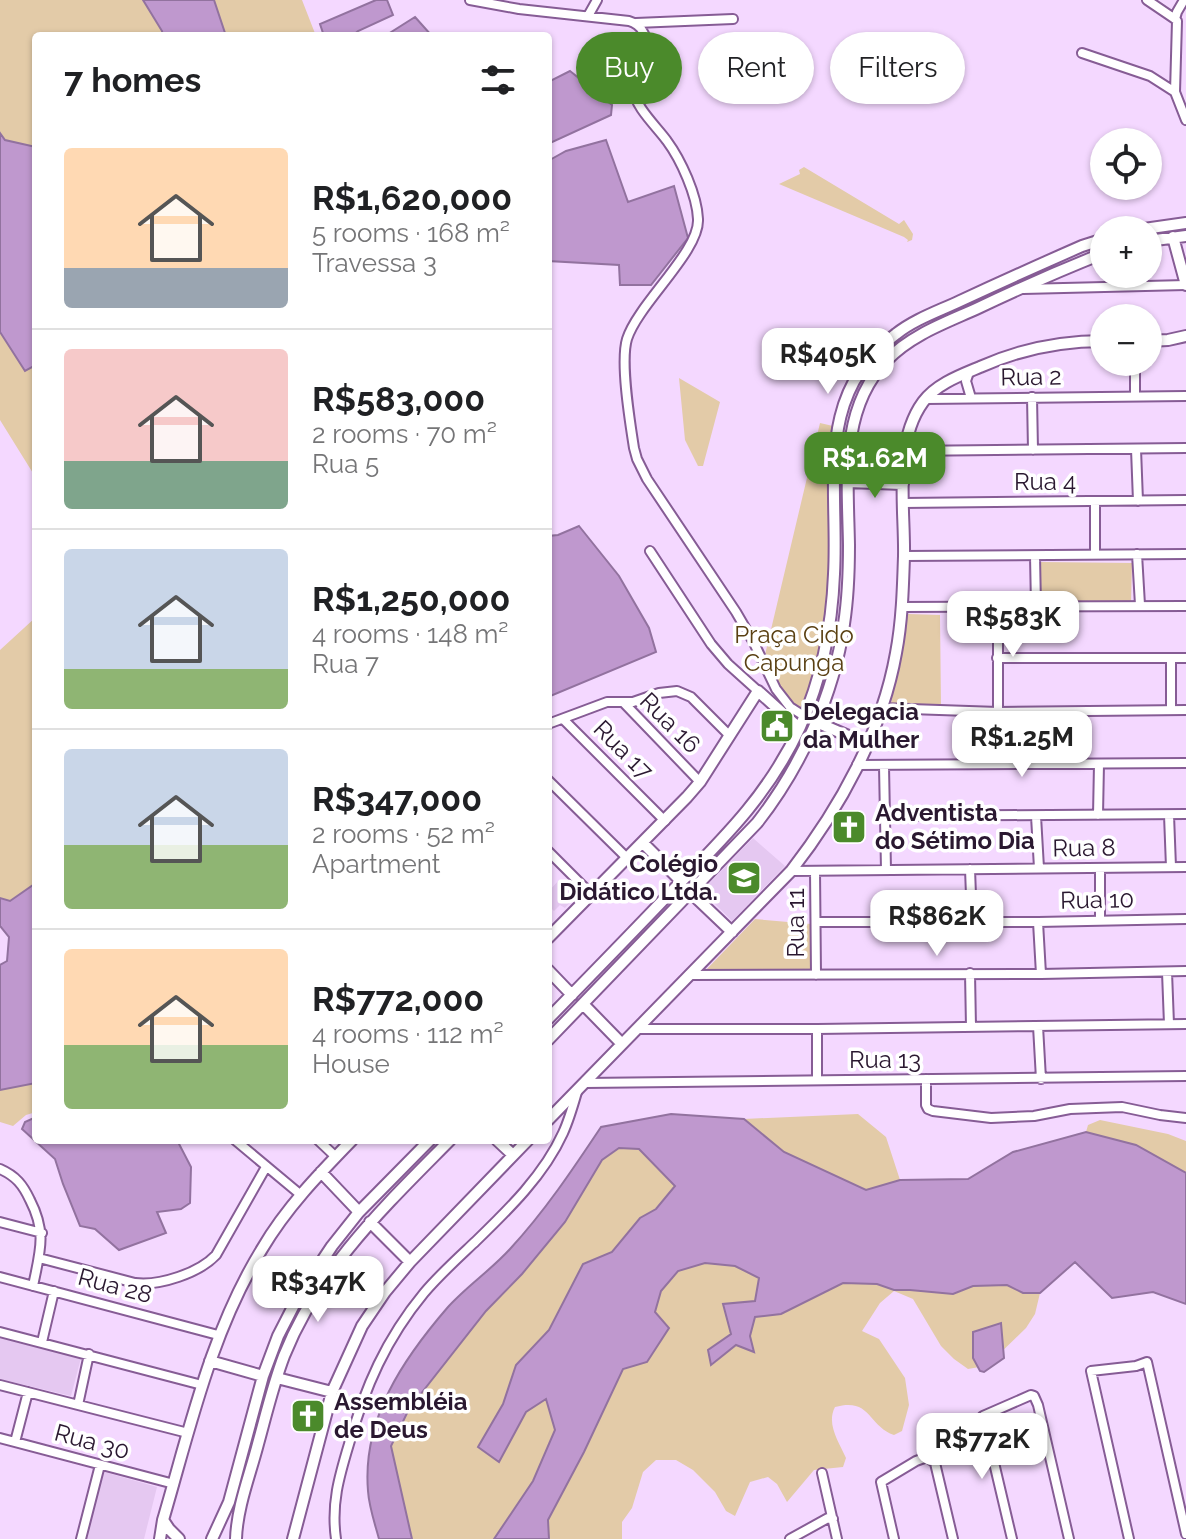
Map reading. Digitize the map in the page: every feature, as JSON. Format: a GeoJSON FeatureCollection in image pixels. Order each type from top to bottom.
{"type":"FeatureCollection","features":[{"type":"Feature","properties":{"kind":"street"},"geometry":{"type":"LineString","coordinates":[[470,0],[520,4],[636,23],[733,19]]}},
{"type":"Feature","properties":{"kind":"street"},"geometry":{"type":"LineString","coordinates":[[588,16],[597,0]]}},
{"type":"Feature","properties":{"kind":"street"},"geometry":{"type":"LineString","coordinates":[[1147,0],[1175,19]]}},
{"type":"Feature","properties":{"kind":"street"},"geometry":{"type":"LineString","coordinates":[[1184,0],[1175,19],[1175,92],[1186,120]]}},
{"type":"Feature","properties":{"kind":"street"},"geometry":{"type":"LineString","coordinates":[[636,23],[648,47],[635,83],[636,99],[676,155],[692,193],[698,224],[693,240],[638,319],[626,342],[625,365],[634,448],[647,479],[730,603],[776,689],[790,707],[804,716]]}},
{"type":"Feature","properties":{"kind":"street"},"geometry":{"type":"LineString","coordinates":[[1082,53],[1145,74],[1175,92]]}},
{"type":"Feature","properties":{"kind":"street"},"geometry":{"type":"LineString","coordinates":[[1162,226],[1186,223]]}},
{"type":"Feature","properties":{"kind":"street"},"geometry":{"type":"LineString","coordinates":[[1162,239],[1186,236]]}},
{"type":"Feature","properties":{"kind":"street"},"geometry":{"type":"LineString","coordinates":[[1018,289],[1186,285],[1173,237]]}},
{"type":"Feature","properties":{"kind":"street"},"geometry":{"type":"LineString","coordinates":[[552,1015],[749,811],[780,765],[799,728],[819,671],[832,608],[834,454],[840,415],[857,375],[875,352],[916,321],[1090,243]]}},
{"type":"Feature","properties":{"kind":"street"},"geometry":{"type":"LineString","coordinates":[[552,1036],[757,823],[783,787],[816,722],[830,684],[843,629],[849,581],[848,482],[854,419],[863,394],[882,365],[914,338],[1090,259]]}},
{"type":"Feature","properties":{"kind":"street"},"geometry":{"type":"LineString","coordinates":[[983,290],[990,302]]}},
{"type":"Feature","properties":{"kind":"street"},"geometry":{"type":"LineString","coordinates":[[1162,340],[1186,336]]}},
{"type":"Feature","properties":{"kind":"street"},"geometry":{"type":"LineString","coordinates":[[552,1116],[791,871],[833,813],[867,744],[895,659],[904,556],[905,451],[910,430],[926,399],[949,381],[992,362],[1035,347],[1090,341]]}},
{"type":"Feature","properties":{"kind":"street"},"geometry":{"type":"LineString","coordinates":[[970,371],[966,381],[971,398]]}},
{"type":"Feature","properties":{"kind":"street"},"geometry":{"type":"LineString","coordinates":[[1135,376],[1135,396]]}},
{"type":"Feature","properties":{"kind":"street","name":"Rua 2"},"geometry":{"type":"LineString","coordinates":[[926,399],[1186,396]]}},
{"type":"Feature","properties":{"kind":"street"},"geometry":{"type":"LineString","coordinates":[[1032,397],[1033,450]]}},
{"type":"Feature","properties":{"kind":"street"},"geometry":{"type":"LineString","coordinates":[[905,451],[1186,448]]}},
{"type":"Feature","properties":{"kind":"street"},"geometry":{"type":"LineString","coordinates":[[1136,449],[1138,501]]}},
{"type":"Feature","properties":{"kind":"street"},"geometry":{"type":"LineString","coordinates":[[848,482],[903,484]]}},
{"type":"Feature","properties":{"kind":"street","name":"Rua 4"},"geometry":{"type":"LineString","coordinates":[[903,503],[1186,500]]}},
{"type":"Feature","properties":{"kind":"street"},"geometry":{"type":"LineString","coordinates":[[1095,502],[1095,554]]}},
{"type":"Feature","properties":{"kind":"street"},"geometry":{"type":"LineString","coordinates":[[650,551],[711,644],[728,664],[799,728]]}},
{"type":"Feature","properties":{"kind":"street"},"geometry":{"type":"LineString","coordinates":[[1137,554],[1140,605]]}},
{"type":"Feature","properties":{"kind":"street"},"geometry":{"type":"LineString","coordinates":[[904,556],[1186,554]]}},
{"type":"Feature","properties":{"kind":"street"},"geometry":{"type":"LineString","coordinates":[[1035,556],[1036,606]]}},
{"type":"Feature","properties":{"kind":"street"},"geometry":{"type":"LineString","coordinates":[[998,606],[998,712]]}},
{"type":"Feature","properties":{"kind":"street"},"geometry":{"type":"LineString","coordinates":[[901,607],[1186,606]]}},
{"type":"Feature","properties":{"kind":"street"},"geometry":{"type":"LineString","coordinates":[[997,658],[1186,658]]}},
{"type":"Feature","properties":{"kind":"street"},"geometry":{"type":"LineString","coordinates":[[1171,658],[1171,710]]}},
{"type":"Feature","properties":{"kind":"street","name":"Rua 16"},"geometry":{"type":"LineString","coordinates":[[563,719],[602,703],[633,702],[670,690],[691,697],[730,736]]}},
{"type":"Feature","properties":{"kind":"street"},"geometry":{"type":"LineString","coordinates":[[552,934],[700,782],[758,691]]}},
{"type":"Feature","properties":{"kind":"street","name":"Rua 16"},"geometry":{"type":"LineString","coordinates":[[624,703],[700,782]]}},
{"type":"Feature","properties":{"kind":"street"},"geometry":{"type":"LineString","coordinates":[[881,708],[998,712],[1186,710]]}},
{"type":"Feature","properties":{"kind":"street"},"geometry":{"type":"LineString","coordinates":[[1037,763],[1038,712]]}},
{"type":"Feature","properties":{"kind":"street","name":"Rua 17"},"geometry":{"type":"LineString","coordinates":[[552,723],[563,719],[665,821]]}},
{"type":"Feature","properties":{"kind":"street"},"geometry":{"type":"LineString","coordinates":[[816,722],[867,744]]}},
{"type":"Feature","properties":{"kind":"street"},"geometry":{"type":"LineString","coordinates":[[857,765],[1186,763]]}},
{"type":"Feature","properties":{"kind":"street"},"geometry":{"type":"LineString","coordinates":[[1098,815],[1099,764]]}},
{"type":"Feature","properties":{"kind":"street"},"geometry":{"type":"LineString","coordinates":[[884,766],[886,870]]}},
{"type":"Feature","properties":{"kind":"street"},"geometry":{"type":"LineString","coordinates":[[552,784],[627,858]]}},
{"type":"Feature","properties":{"kind":"street"},"geometry":{"type":"LineString","coordinates":[[749,811],[757,823]]}},
{"type":"Feature","properties":{"kind":"street","name":"Rua 8"},"geometry":{"type":"LineString","coordinates":[[885,816],[1186,814]]}},
{"type":"Feature","properties":{"kind":"street"},"geometry":{"type":"LineString","coordinates":[[1169,815],[1171,867]]}},
{"type":"Feature","properties":{"kind":"street"},"geometry":{"type":"LineString","coordinates":[[1036,816],[1039,868]]}},
{"type":"Feature","properties":{"kind":"street"},"geometry":{"type":"LineString","coordinates":[[643,843],[682,882]]}},
{"type":"Feature","properties":{"kind":"street"},"geometry":{"type":"LineString","coordinates":[[552,855],[591,894]]}},
{"type":"Feature","properties":{"kind":"street","name":"Rua 8"},"geometry":{"type":"LineString","coordinates":[[791,871],[1186,867]]}},
{"type":"Feature","properties":{"kind":"street"},"geometry":{"type":"LineString","coordinates":[[1100,868],[1100,920]]}},
{"type":"Feature","properties":{"kind":"street"},"geometry":{"type":"LineString","coordinates":[[970,869],[972,922]]}},
{"type":"Feature","properties":{"kind":"street","name":"Rua 11"},"geometry":{"type":"LineString","coordinates":[[815,871],[816,975]]}},
{"type":"Feature","properties":{"kind":"street"},"geometry":{"type":"LineString","coordinates":[[690,892],[732,932]]}},
{"type":"Feature","properties":{"kind":"street","name":"Rua 10"},"geometry":{"type":"LineString","coordinates":[[816,922],[1186,919]]}},
{"type":"Feature","properties":{"kind":"street"},"geometry":{"type":"LineString","coordinates":[[1038,922],[1041,974]]}},
{"type":"Feature","properties":{"kind":"street"},"geometry":{"type":"LineString","coordinates":[[689,975],[1186,971]]}},
{"type":"Feature","properties":{"kind":"street"},"geometry":{"type":"LineString","coordinates":[[1167,972],[1169,1024]]}},
{"type":"Feature","properties":{"kind":"street"},"geometry":{"type":"LineString","coordinates":[[970,973],[971,1027]]}},
{"type":"Feature","properties":{"kind":"street"},"geometry":{"type":"LineString","coordinates":[[552,974],[572,995]]}},
{"type":"Feature","properties":{"kind":"street"},"geometry":{"type":"LineString","coordinates":[[583,1004],[622,1044]]}},
{"type":"Feature","properties":{"kind":"street","name":"Rua 13"},"geometry":{"type":"LineString","coordinates":[[638,1029],[1186,1024]]}},
{"type":"Feature","properties":{"kind":"street"},"geometry":{"type":"LineString","coordinates":[[1038,1026],[1041,1079]]}},
{"type":"Feature","properties":{"kind":"street"},"geometry":{"type":"LineString","coordinates":[[817,1029],[817,1080]]}},
{"type":"Feature","properties":{"kind":"street","name":"Rua 13"},"geometry":{"type":"LineString","coordinates":[[585,1083],[1186,1076]]}},
{"type":"Feature","properties":{"kind":"street"},"geometry":{"type":"LineString","coordinates":[[926,1079],[926,1107],[933,1111],[991,1118],[1122,1107],[1186,1118]]}},
{"type":"Feature","properties":{"kind":"street"},"geometry":{"type":"LineString","coordinates":[[336,1539],[334,1503],[343,1462],[363,1397],[380,1358],[426,1290],[507,1210],[547,1162],[562,1136],[577,1092]]}},
{"type":"Feature","properties":{"kind":"street"},"geometry":{"type":"LineString","coordinates":[[240,1144],[301,1195]]}},
{"type":"Feature","properties":{"kind":"street"},"geometry":{"type":"LineString","coordinates":[[322,1144],[336,1157]]}},
{"type":"Feature","properties":{"kind":"street"},"geometry":{"type":"LineString","coordinates":[[160,1539],[202,1385],[233,1301],[262,1247],[301,1195],[348,1144]]}},
{"type":"Feature","properties":{"kind":"street"},"geometry":{"type":"LineString","coordinates":[[212,1539],[229,1502],[263,1376],[278,1336],[298,1297],[359,1212],[426,1144]]}},
{"type":"Feature","properties":{"kind":"street"},"geometry":{"type":"LineString","coordinates":[[236,1539],[241,1505],[277,1378],[311,1302],[370,1222],[446,1144]]}},
{"type":"Feature","properties":{"kind":"street"},"geometry":{"type":"LineString","coordinates":[[501,1144],[513,1155]]}},
{"type":"Feature","properties":{"kind":"street"},"geometry":{"type":"LineString","coordinates":[[293,1539],[332,1392],[362,1326],[410,1262],[524,1144]]}},
{"type":"Feature","properties":{"kind":"street"},"geometry":{"type":"LineString","coordinates":[[39,1258],[135,1283],[150,1284],[170,1279],[205,1264],[216,1255],[266,1167]]}},
{"type":"Feature","properties":{"kind":"street"},"geometry":{"type":"LineString","coordinates":[[0,1169],[14,1176],[24,1188],[38,1216],[42,1233],[33,1286]]}},
{"type":"Feature","properties":{"kind":"street"},"geometry":{"type":"LineString","coordinates":[[321,1172],[359,1212]]}},
{"type":"Feature","properties":{"kind":"street"},"geometry":{"type":"LineString","coordinates":[[0,1222],[42,1233]]}},
{"type":"Feature","properties":{"kind":"street"},"geometry":{"type":"LineString","coordinates":[[370,1222],[410,1262]]}},
{"type":"Feature","properties":{"kind":"street","name":"Rua 28"},"geometry":{"type":"LineString","coordinates":[[0,1277],[218,1335]]}},
{"type":"Feature","properties":{"kind":"street"},"geometry":{"type":"LineString","coordinates":[[42,1342],[54,1291]]}},
{"type":"Feature","properties":{"kind":"street"},"geometry":{"type":"LineString","coordinates":[[0,1332],[202,1385]]}},
{"type":"Feature","properties":{"kind":"street"},"geometry":{"type":"LineString","coordinates":[[78,1405],[89,1354]]}},
{"type":"Feature","properties":{"kind":"street"},"geometry":{"type":"LineString","coordinates":[[210,1361],[263,1376]]}},
{"type":"Feature","properties":{"kind":"street"},"geometry":{"type":"LineString","coordinates":[[1129,1539],[1091,1371],[1147,1362],[1186,1534]]}},
{"type":"Feature","properties":{"kind":"street"},"geometry":{"type":"LineString","coordinates":[[277,1378],[332,1392]]}},
{"type":"Feature","properties":{"kind":"street"},"geometry":{"type":"LineString","coordinates":[[0,1385],[188,1433]]}},
{"type":"Feature","properties":{"kind":"street"},"geometry":{"type":"LineString","coordinates":[[15,1442],[28,1392]]}},
{"type":"Feature","properties":{"kind":"street"},"geometry":{"type":"LineString","coordinates":[[1012,1539],[983,1416],[1031,1395],[1038,1405],[1069,1539]]}},
{"type":"Feature","properties":{"kind":"street","name":"Rua 30"},"geometry":{"type":"LineString","coordinates":[[0,1438],[174,1484]]}},
{"type":"Feature","properties":{"kind":"street"},"geometry":{"type":"LineString","coordinates":[[894,1539],[881,1482],[927,1457],[935,1463],[953,1539]]}},
{"type":"Feature","properties":{"kind":"street"},"geometry":{"type":"LineString","coordinates":[[81,1539],[100,1465]]}},
{"type":"Feature","properties":{"kind":"street"},"geometry":{"type":"LineString","coordinates":[[822,1473],[837,1539]]}},
{"type":"Feature","properties":{"kind":"street"},"geometry":{"type":"LineString","coordinates":[[790,1539],[828,1518],[833,1519]]}},
{"type":"Feature","properties":{"kind":"street"},"geometry":{"type":"LineString","coordinates":[[163,1520],[179,1539]]}},
{"type":"Feature","properties":{"kind":"shaded area"},"geometry":{"type":"Polygon","coordinates":[[[143,0],[214,0],[225,32],[162,32],[143,0]]]}},
{"type":"Feature","properties":{"kind":"shaded area"},"geometry":{"type":"Polygon","coordinates":[[[376,0],[387,0],[393,15],[357,32],[323,32],[320,24],[376,0]]]}},
{"type":"Feature","properties":{"kind":"shaded area"},"geometry":{"type":"Polygon","coordinates":[[[415,17],[428,32],[391,32],[415,17]]]}},
{"type":"Feature","properties":{"kind":"shaded area"},"geometry":{"type":"Polygon","coordinates":[[[570,71],[576,76],[576,104],[611,104],[611,115],[552,142],[552,80],[570,71]]]}},
{"type":"Feature","properties":{"kind":"shaded area"},"geometry":{"type":"Polygon","coordinates":[[[0,133],[5,140],[32,146],[32,367],[25,371],[0,332],[0,133]]]}},
{"type":"Feature","properties":{"kind":"shaded area"},"geometry":{"type":"Polygon","coordinates":[[[606,140],[628,202],[674,186],[688,238],[651,285],[620,285],[619,265],[552,261],[552,159],[566,151],[606,140]]]}},
{"type":"Feature","properties":{"kind":"shaded area"},"geometry":{"type":"Polygon","coordinates":[[[579,526],[619,576],[649,628],[656,652],[552,695],[552,536],[579,526]]]}},
{"type":"Feature","properties":{"kind":"shaded area","name":"Colégio Didático Ltda."},"geometry":{"type":"Polygon","coordinates":[[[753,838],[785,866],[732,921],[702,891],[753,838]]]}},
{"type":"Feature","properties":{"kind":"shaded area"},"geometry":{"type":"Polygon","coordinates":[[[559,880],[576,896],[565,908],[560,905],[554,911],[552,888],[559,880]]]}},
{"type":"Feature","properties":{"kind":"shaded area"},"geometry":{"type":"Polygon","coordinates":[[[32,886],[32,1084],[0,1090],[0,965],[7,961],[9,937],[0,926],[0,898],[10,901],[32,886]]]}},
{"type":"Feature","properties":{"kind":"shaded area"},"geometry":{"type":"Polygon","coordinates":[[[671,1114],[744,1119],[784,1152],[866,1190],[900,1180],[968,1179],[1013,1152],[1086,1132],[1136,1145],[1186,1173],[1186,1304],[1153,1292],[1112,1298],[1075,1262],[1040,1293],[1023,1293],[1007,1285],[973,1286],[953,1294],[843,1283],[781,1314],[755,1317],[750,1336],[754,1352],[736,1345],[711,1365],[708,1350],[731,1334],[723,1304],[755,1301],[759,1278],[735,1266],[705,1263],[678,1271],[661,1291],[655,1312],[669,1328],[647,1362],[623,1369],[548,1520],[549,1539],[494,1539],[533,1481],[555,1430],[546,1399],[526,1412],[499,1462],[478,1447],[503,1404],[516,1365],[549,1330],[583,1264],[612,1252],[640,1218],[656,1209],[675,1186],[639,1149],[619,1148],[602,1160],[565,1222],[486,1311],[409,1409],[391,1446],[412,1539],[379,1539],[368,1491],[368,1465],[379,1415],[401,1369],[448,1307],[523,1235],[601,1127],[671,1114]]]}},
{"type":"Feature","properties":{"kind":"shaded area"},"geometry":{"type":"Polygon","coordinates":[[[32,1119],[32,1138],[22,1129],[25,1122],[32,1119]]]}},
{"type":"Feature","properties":{"kind":"shaded area"},"geometry":{"type":"Polygon","coordinates":[[[38,1144],[179,1144],[191,1167],[190,1203],[181,1209],[157,1212],[166,1233],[119,1250],[95,1229],[80,1226],[55,1159],[38,1144]]]}},
{"type":"Feature","properties":{"kind":"shaded area"},"geometry":{"type":"Polygon","coordinates":[[[1001,1323],[1004,1358],[984,1372],[980,1371],[973,1358],[973,1332],[1001,1323]]]}},
{"type":"Feature","properties":{"kind":"shaded area"},"geometry":{"type":"Polygon","coordinates":[[[0,1338],[81,1358],[71,1396],[0,1379],[0,1338]]]}},
{"type":"Feature","properties":{"kind":"shaded area"},"geometry":{"type":"Polygon","coordinates":[[[101,1471],[157,1487],[144,1539],[83,1539],[101,1471]]]}},
{"type":"Feature","properties":{"kind":"green space"},"geometry":{"type":"Polygon","coordinates":[[[0,0],[302,0],[314,32],[32,32],[32,472],[0,420],[0,0]]]}},
{"type":"Feature","properties":{"kind":"green space"},"geometry":{"type":"Polygon","coordinates":[[[804,167],[899,224],[904,220],[913,234],[912,240],[907,242],[904,237],[779,184],[800,174],[799,170],[804,167]]]}},
{"type":"Feature","properties":{"kind":"green space"},"geometry":{"type":"Polygon","coordinates":[[[679,378],[720,402],[703,466],[698,466],[685,440],[679,378]]]}},
{"type":"Feature","properties":{"kind":"green space","name":"Praça Cido Capunga"},"geometry":{"type":"Polygon","coordinates":[[[820,423],[833,426],[829,460],[829,608],[814,675],[800,711],[794,718],[775,686],[764,659],[820,423]]]}},
{"type":"Feature","properties":{"kind":"green space"},"geometry":{"type":"Polygon","coordinates":[[[1040,562],[1132,563],[1131,603],[1040,601],[1040,562]]]}},
{"type":"Feature","properties":{"kind":"green space"},"geometry":{"type":"Polygon","coordinates":[[[908,614],[940,615],[941,706],[891,703],[908,614]]]}},
{"type":"Feature","properties":{"kind":"green space"},"geometry":{"type":"Polygon","coordinates":[[[32,621],[32,886],[9,901],[0,898],[0,650],[32,621]]]}},
{"type":"Feature","properties":{"kind":"green space"},"geometry":{"type":"Polygon","coordinates":[[[755,919],[811,924],[813,971],[705,971],[755,919]]]}},
{"type":"Feature","properties":{"kind":"green space"},"geometry":{"type":"Polygon","coordinates":[[[32,1084],[32,1113],[13,1126],[0,1122],[0,1090],[32,1084]]]}},
{"type":"Feature","properties":{"kind":"green space"},"geometry":{"type":"Polygon","coordinates":[[[858,1114],[886,1137],[900,1180],[866,1190],[784,1152],[744,1119],[858,1114]]]}},
{"type":"Feature","properties":{"kind":"green space"},"geometry":{"type":"Polygon","coordinates":[[[1100,1120],[1168,1134],[1186,1141],[1186,1173],[1136,1145],[1086,1132],[1088,1125],[1100,1120]]]}},
{"type":"Feature","properties":{"kind":"green space"},"geometry":{"type":"Polygon","coordinates":[[[620,1148],[639,1149],[675,1186],[656,1209],[640,1218],[612,1252],[583,1264],[549,1330],[516,1365],[503,1404],[478,1447],[499,1462],[526,1412],[546,1399],[555,1430],[533,1481],[494,1539],[412,1539],[391,1446],[409,1409],[486,1311],[565,1222],[602,1160],[620,1148]]]}},
{"type":"Feature","properties":{"kind":"green space"},"geometry":{"type":"Polygon","coordinates":[[[705,1263],[735,1266],[759,1278],[755,1301],[731,1334],[708,1350],[712,1365],[736,1345],[754,1352],[750,1336],[755,1317],[781,1314],[843,1283],[953,1294],[973,1286],[1007,1285],[1023,1293],[1040,1293],[1035,1314],[1026,1328],[991,1362],[968,1369],[941,1346],[913,1299],[894,1291],[880,1303],[862,1331],[879,1339],[905,1378],[909,1405],[902,1431],[894,1435],[885,1431],[856,1406],[835,1407],[832,1420],[846,1458],[843,1467],[814,1470],[787,1502],[777,1484],[768,1477],[750,1482],[735,1516],[726,1511],[715,1492],[693,1470],[676,1460],[656,1460],[643,1472],[632,1508],[622,1522],[622,1539],[549,1539],[548,1520],[623,1368],[655,1312],[661,1291],[678,1271],[705,1263]]]}},
{"type":"Feature","properties":{"kind":"place","name":"Delegacia da Mulher"},"geometry":{"type":"Point","coordinates":[777,726]}},
{"type":"Feature","properties":{"kind":"place","name":"Adventista do Sétimo Dia"},"geometry":{"type":"Point","coordinates":[849,827]}},
{"type":"Feature","properties":{"kind":"place","name":"Colégio Didático Ltda."},"geometry":{"type":"Point","coordinates":[744,878]}},
{"type":"Feature","properties":{"kind":"place","name":"Assembléia de Deus"},"geometry":{"type":"Point","coordinates":[308,1416]}}]}
